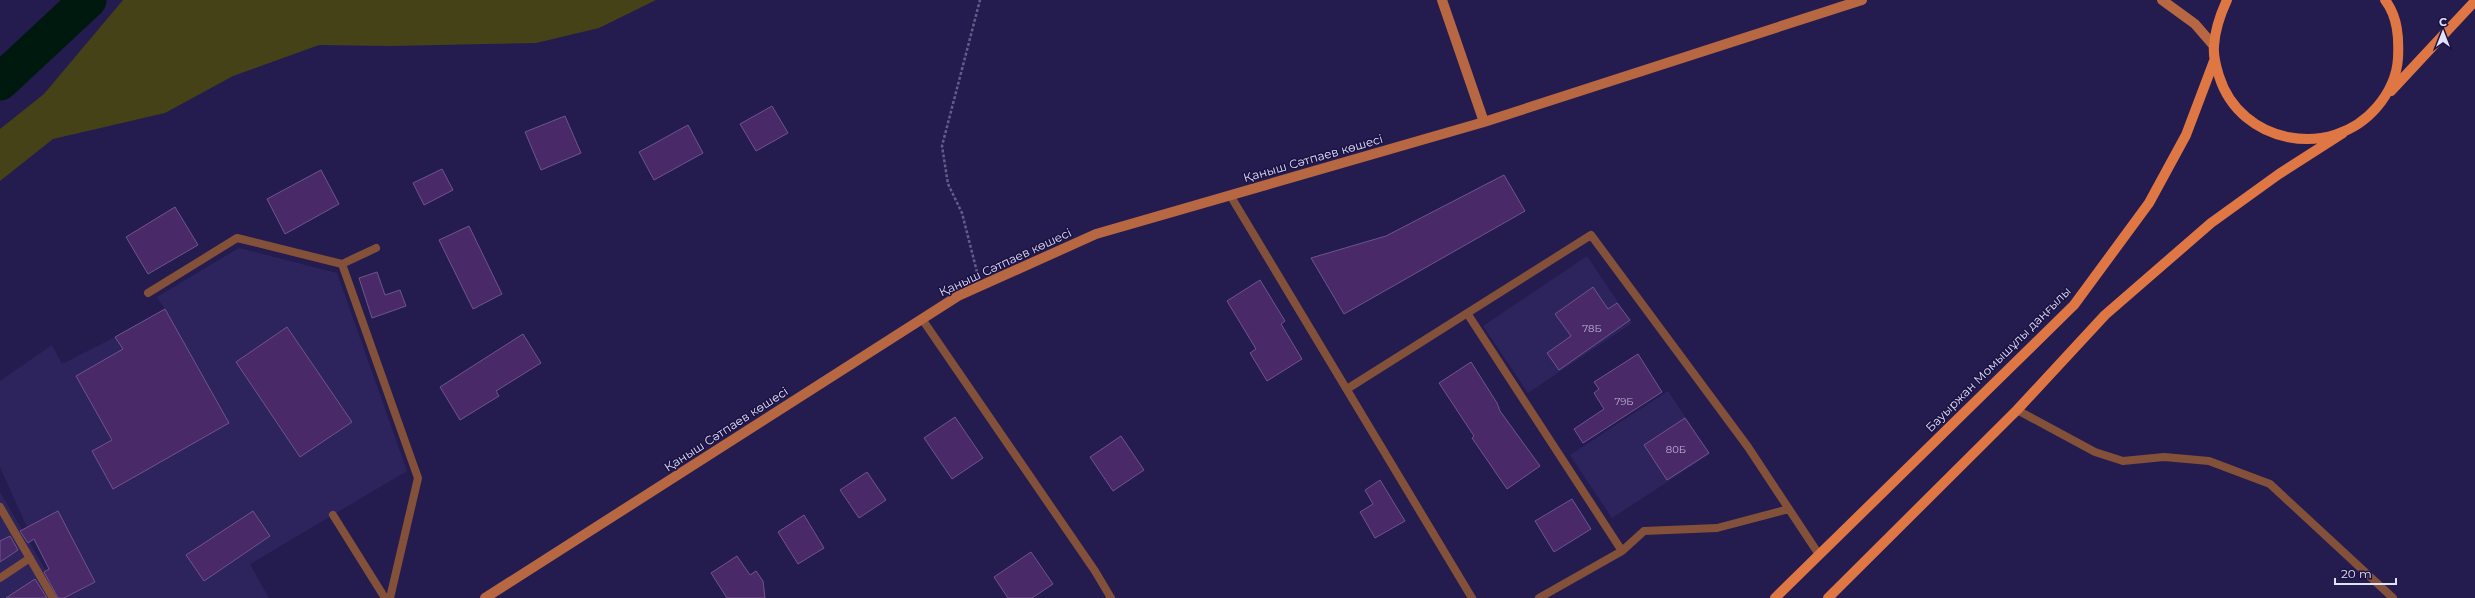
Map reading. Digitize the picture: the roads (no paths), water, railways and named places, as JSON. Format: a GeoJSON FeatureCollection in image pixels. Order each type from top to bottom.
{"type":"FeatureCollection","features":[{"type":"Feature","properties":{"kind":"main road"},"geometry":{"type":"LineString","coordinates":[[2227,0],[2217,21],[2214,61],[2223,88],[2239,112],[2261,129],[2288,139],[2316,140],[2343,133]]}},
{"type":"Feature","properties":{"kind":"main road"},"geometry":{"type":"LineString","coordinates":[[2385,0],[2390,6],[2399,35],[2398,66],[2386,96]]}},
{"type":"Feature","properties":{"kind":"main road"},"geometry":{"type":"LineString","coordinates":[[1828,598],[2017,410],[2104,315],[2211,222],[2279,174],[2368,118],[2386,96],[2475,1]]}},
{"type":"Feature","properties":{"kind":"main road","name":"Бауыржан Момышұлы даңғылы"},"geometry":{"type":"LineString","coordinates":[[1775,598],[1818,553],[2074,305],[2149,203],[2186,134],[2214,61]]}},
{"type":"Feature","properties":{"kind":"street"},"geometry":{"type":"LineString","coordinates":[[1442,0],[1484,122]]}},
{"type":"Feature","properties":{"kind":"street","name":"Қаныш Сәтпаев көшесі"},"geometry":{"type":"LineString","coordinates":[[485,598],[958,296],[1096,234],[1484,122],[1862,0]]}},
{"type":"Feature","properties":{"kind":"street"},"geometry":{"type":"LineString","coordinates":[[2162,0],[2195,24],[2214,46]]}},
{"type":"Feature","properties":{"kind":"lane"},"geometry":{"type":"LineString","coordinates":[[1230,195],[1472,598]]}},
{"type":"Feature","properties":{"kind":"lane"},"geometry":{"type":"LineString","coordinates":[[1347,389],[1591,235],[1748,447],[1818,553]]}},
{"type":"Feature","properties":{"kind":"lane"},"geometry":{"type":"LineString","coordinates":[[148,293],[236,238],[342,264],[376,248]]}},
{"type":"Feature","properties":{"kind":"lane"},"geometry":{"type":"LineString","coordinates":[[342,264],[418,478],[390,598]]}},
{"type":"Feature","properties":{"kind":"lane"},"geometry":{"type":"LineString","coordinates":[[1467,313],[1622,551]]}},
{"type":"Feature","properties":{"kind":"lane"},"geometry":{"type":"LineString","coordinates":[[922,319],[1095,571],[1111,598]]}},
{"type":"Feature","properties":{"kind":"lane"},"geometry":{"type":"LineString","coordinates":[[2017,410],[2095,452],[2123,460],[2164,458],[2209,461],[2270,484],[2393,598]]}},
{"type":"Feature","properties":{"kind":"lane"},"geometry":{"type":"LineString","coordinates":[[0,507],[53,598]]}},
{"type":"Feature","properties":{"kind":"lane"},"geometry":{"type":"LineString","coordinates":[[1539,598],[1622,551],[1644,531],[1717,528],[1789,509]]}},
{"type":"Feature","properties":{"kind":"lane"},"geometry":{"type":"LineString","coordinates":[[333,515],[385,598]]}},
{"type":"Feature","properties":{"kind":"lane"},"geometry":{"type":"LineString","coordinates":[[0,578],[30,558]]}},
{"type":"Feature","properties":{"kind":"waterway"},"geometry":{"type":"LineString","coordinates":[[0,82],[88,0]]}}]}
